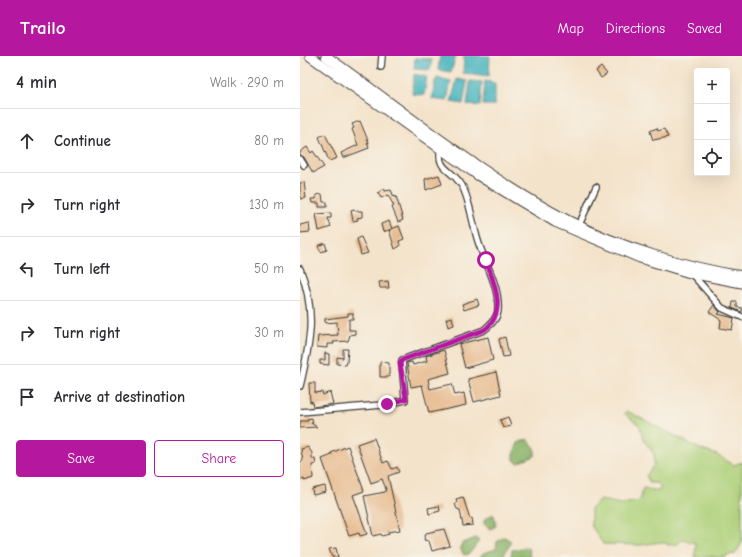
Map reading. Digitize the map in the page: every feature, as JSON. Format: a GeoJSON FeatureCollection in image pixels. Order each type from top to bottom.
{"type":"FeatureCollection","features":[{"type":"Feature","properties":{"kind":"highway"},"geometry":{"type":"LineString","coordinates":[[310,56],[479,176],[555,222],[640,258],[690,273],[742,283]]}},
{"type":"Feature","properties":{"kind":"highway"},"geometry":{"type":"LineString","coordinates":[[326,56],[492,175],[530,199],[579,225],[655,255],[707,269],[742,276]]}},
{"type":"Feature","properties":{"kind":"street"},"geometry":{"type":"LineString","coordinates":[[381,67],[382,56]]}},
{"type":"Feature","properties":{"kind":"street"},"geometry":{"type":"LineString","coordinates":[[300,412],[382,405],[405,400],[402,360],[484,330],[491,325],[496,318],[498,311],[494,284],[476,235],[464,189],[455,176],[440,163],[439,158],[441,148]]}},
{"type":"Feature","properties":{"kind":"street"},"geometry":{"type":"LineString","coordinates":[[300,159],[304,165]]}},
{"type":"Feature","properties":{"kind":"street"},"geometry":{"type":"LineString","coordinates":[[579,225],[596,187]]}},
{"type":"Feature","properties":{"kind":"street"},"geometry":{"type":"LineString","coordinates":[[300,269],[308,290],[312,315],[310,336],[300,386]]}},
{"type":"Feature","properties":{"kind":"street"},"geometry":{"type":"LineString","coordinates":[[690,273],[722,308],[742,317]]}},
{"type":"Feature","properties":{"kind":"street"},"geometry":{"type":"LineString","coordinates":[[300,289],[308,290]]}},
{"type":"Feature","properties":{"kind":"green space"},"geometry":{"type":"Polygon","coordinates":[[[627,411],[700,449],[717,455],[734,465],[742,462],[742,543],[735,554],[727,555],[725,557],[695,557],[696,543],[682,540],[678,544],[669,545],[662,542],[640,545],[603,544],[591,525],[591,508],[600,500],[622,504],[640,501],[643,488],[659,491],[661,488],[657,483],[650,483],[646,476],[654,465],[654,454],[645,442],[639,425],[624,413],[627,411]]]}},
{"type":"Feature","properties":{"kind":"green space"},"geometry":{"type":"Polygon","coordinates":[[[527,439],[535,448],[535,456],[518,463],[514,460],[514,452],[518,443],[527,439]]]}},
{"type":"Feature","properties":{"kind":"green space"},"geometry":{"type":"Polygon","coordinates":[[[491,515],[494,515],[496,526],[490,529],[484,524],[484,520],[491,515]]]}},
{"type":"Feature","properties":{"kind":"green space"},"geometry":{"type":"Polygon","coordinates":[[[504,537],[511,541],[503,557],[480,557],[483,553],[496,549],[497,542],[504,537]]]}},
{"type":"Feature","properties":{"kind":"green space"},"geometry":{"type":"Polygon","coordinates":[[[476,538],[479,541],[469,554],[464,555],[460,548],[462,543],[476,538]]]}},
{"type":"Feature","properties":{"kind":"green space"},"geometry":{"type":"Polygon","coordinates":[[[528,547],[530,557],[511,557],[512,550],[528,547]]]}},
{"type":"Feature","properties":{"kind":"water"},"geometry":{"type":"Polygon","coordinates":[[[440,56],[456,56],[451,72],[438,70],[440,56]]]}},
{"type":"Feature","properties":{"kind":"water"},"geometry":{"type":"Polygon","coordinates":[[[464,56],[490,56],[489,76],[463,73],[464,56]]]}},
{"type":"Feature","properties":{"kind":"water"},"geometry":{"type":"Polygon","coordinates":[[[415,58],[431,59],[430,70],[414,69],[415,58]]]}},
{"type":"Feature","properties":{"kind":"water"},"geometry":{"type":"Polygon","coordinates":[[[414,74],[427,77],[424,95],[412,94],[414,74]]]}},
{"type":"Feature","properties":{"kind":"water"},"geometry":{"type":"Polygon","coordinates":[[[437,78],[451,81],[447,101],[432,99],[435,81],[437,78]]]}},
{"type":"Feature","properties":{"kind":"water"},"geometry":{"type":"Polygon","coordinates":[[[457,79],[467,81],[463,104],[451,102],[457,79]]]}},
{"type":"Feature","properties":{"kind":"water"},"geometry":{"type":"Polygon","coordinates":[[[470,81],[482,82],[480,106],[467,105],[470,81]]]}},
{"type":"Feature","properties":{"kind":"water"},"geometry":{"type":"Polygon","coordinates":[[[485,81],[495,83],[495,105],[483,105],[485,81]]]}},
{"type":"Feature","properties":{"kind":"building"},"geometry":{"type":"Polygon","coordinates":[[[601,67],[607,74],[601,78],[596,71],[601,67]]]}},
{"type":"Feature","properties":{"kind":"building"},"geometry":{"type":"Polygon","coordinates":[[[360,121],[369,143],[367,143],[369,148],[343,158],[341,153],[358,145],[352,129],[354,128],[352,124],[360,121]]]}},
{"type":"Feature","properties":{"kind":"building"},"geometry":{"type":"Polygon","coordinates":[[[657,128],[658,131],[664,129],[668,137],[653,140],[650,131],[657,128]]]}},
{"type":"Feature","properties":{"kind":"building"},"geometry":{"type":"Polygon","coordinates":[[[325,134],[337,158],[329,161],[319,137],[325,134]]]}},
{"type":"Feature","properties":{"kind":"building"},"geometry":{"type":"Polygon","coordinates":[[[307,147],[311,153],[313,151],[324,167],[313,173],[304,157],[300,155],[300,152],[307,147]]]}},
{"type":"Feature","properties":{"kind":"building"},"geometry":{"type":"Polygon","coordinates":[[[439,175],[442,184],[426,190],[425,179],[439,175]]]}},
{"type":"Feature","properties":{"kind":"building"},"geometry":{"type":"Polygon","coordinates":[[[304,182],[306,198],[300,199],[300,183],[304,182]]]}},
{"type":"Feature","properties":{"kind":"building"},"geometry":{"type":"Polygon","coordinates":[[[384,188],[385,191],[391,190],[394,197],[396,196],[403,220],[398,222],[392,207],[394,206],[388,195],[381,198],[378,193],[384,188]]]}},
{"type":"Feature","properties":{"kind":"building"},"geometry":{"type":"Polygon","coordinates":[[[322,194],[323,202],[327,202],[327,207],[319,207],[319,203],[312,203],[311,199],[316,199],[316,195],[322,194]]]}},
{"type":"Feature","properties":{"kind":"building"},"geometry":{"type":"Polygon","coordinates":[[[354,209],[355,211],[362,211],[362,217],[353,221],[351,210],[354,209]]]}},
{"type":"Feature","properties":{"kind":"building"},"geometry":{"type":"Polygon","coordinates":[[[331,213],[331,218],[328,218],[331,227],[319,231],[316,214],[331,213]]]}},
{"type":"Feature","properties":{"kind":"building"},"geometry":{"type":"Polygon","coordinates":[[[389,221],[392,229],[383,232],[381,224],[389,221]]]}},
{"type":"Feature","properties":{"kind":"building"},"geometry":{"type":"Polygon","coordinates":[[[309,223],[310,232],[300,233],[300,225],[309,223]]]}},
{"type":"Feature","properties":{"kind":"building"},"geometry":{"type":"Polygon","coordinates":[[[399,226],[404,239],[399,241],[400,246],[395,249],[389,230],[399,226]]]}},
{"type":"Feature","properties":{"kind":"building"},"geometry":{"type":"Polygon","coordinates":[[[361,237],[368,253],[361,255],[357,239],[361,237]]]}},
{"type":"Feature","properties":{"kind":"building"},"geometry":{"type":"Polygon","coordinates":[[[325,243],[327,250],[321,252],[318,246],[325,243]]]}},
{"type":"Feature","properties":{"kind":"building"},"geometry":{"type":"Polygon","coordinates":[[[388,281],[389,288],[380,288],[379,282],[388,281]]]}},
{"type":"Feature","properties":{"kind":"building"},"geometry":{"type":"Polygon","coordinates":[[[477,299],[479,305],[464,310],[462,304],[477,299]]]}},
{"type":"Feature","properties":{"kind":"building"},"geometry":{"type":"Polygon","coordinates":[[[733,302],[737,302],[737,307],[742,308],[742,312],[732,308],[733,302]]]}},
{"type":"Feature","properties":{"kind":"building"},"geometry":{"type":"Polygon","coordinates":[[[714,305],[720,312],[718,314],[734,318],[732,330],[720,328],[721,320],[709,312],[714,305]]]}},
{"type":"Feature","properties":{"kind":"building"},"geometry":{"type":"Polygon","coordinates":[[[348,313],[353,313],[353,319],[349,319],[349,330],[355,330],[355,334],[350,335],[348,341],[327,344],[327,348],[317,347],[318,336],[338,335],[337,322],[325,323],[325,319],[348,316],[348,313]]]}},
{"type":"Feature","properties":{"kind":"building"},"geometry":{"type":"Polygon","coordinates":[[[452,317],[454,325],[448,327],[446,319],[452,317]]]}},
{"type":"Feature","properties":{"kind":"building"},"geometry":{"type":"Polygon","coordinates":[[[488,337],[493,360],[465,368],[459,344],[488,337]]]}},
{"type":"Feature","properties":{"kind":"building"},"geometry":{"type":"Polygon","coordinates":[[[505,337],[509,356],[503,357],[499,339],[505,337]]]}},
{"type":"Feature","properties":{"kind":"building"},"geometry":{"type":"Polygon","coordinates":[[[343,349],[348,349],[346,365],[337,364],[337,357],[343,358],[343,349]]]}},
{"type":"Feature","properties":{"kind":"building"},"geometry":{"type":"Polygon","coordinates":[[[444,350],[450,373],[428,379],[430,389],[452,384],[455,395],[464,393],[466,405],[429,413],[422,385],[411,387],[407,363],[412,362],[413,365],[427,361],[426,356],[444,350]]]}},
{"type":"Feature","properties":{"kind":"building"},"geometry":{"type":"Polygon","coordinates":[[[325,353],[329,354],[329,365],[320,364],[320,360],[325,360],[325,353]]]}},
{"type":"Feature","properties":{"kind":"building"},"geometry":{"type":"Polygon","coordinates":[[[380,362],[389,363],[389,377],[380,377],[380,362]]]}},
{"type":"Feature","properties":{"kind":"building"},"geometry":{"type":"Polygon","coordinates":[[[496,372],[501,395],[474,402],[468,379],[496,372]]]}},
{"type":"Feature","properties":{"kind":"building"},"geometry":{"type":"Polygon","coordinates":[[[309,383],[315,383],[315,393],[322,392],[323,395],[330,392],[333,404],[313,407],[312,401],[310,402],[309,383]]]}},
{"type":"Feature","properties":{"kind":"building"},"geometry":{"type":"Polygon","coordinates":[[[508,417],[511,426],[503,428],[500,420],[508,417]]]}},
{"type":"Feature","properties":{"kind":"building"},"geometry":{"type":"Polygon","coordinates":[[[312,418],[313,423],[311,423],[317,427],[300,428],[300,421],[308,421],[307,419],[312,418]]]}},
{"type":"Feature","properties":{"kind":"building"},"geometry":{"type":"Polygon","coordinates":[[[374,438],[383,463],[388,461],[392,469],[397,467],[399,472],[388,476],[400,530],[388,532],[389,534],[382,536],[381,534],[373,536],[364,496],[385,492],[386,489],[382,479],[371,483],[357,444],[374,438]]]}},
{"type":"Feature","properties":{"kind":"building"},"geometry":{"type":"Polygon","coordinates":[[[348,446],[364,491],[353,495],[367,534],[360,536],[359,533],[349,536],[322,459],[332,455],[331,453],[348,446]]]}},
{"type":"Feature","properties":{"kind":"building"},"geometry":{"type":"Polygon","coordinates":[[[308,447],[312,453],[312,459],[315,459],[316,464],[312,465],[313,478],[304,481],[304,479],[300,480],[300,462],[303,461],[301,449],[308,447]]]}},
{"type":"Feature","properties":{"kind":"building"},"geometry":{"type":"Polygon","coordinates":[[[325,486],[326,492],[313,495],[312,489],[325,486]]]}},
{"type":"Feature","properties":{"kind":"building"},"geometry":{"type":"Polygon","coordinates":[[[463,497],[470,519],[472,518],[473,525],[463,526],[460,510],[457,509],[455,504],[457,503],[456,499],[463,497]]]}},
{"type":"Feature","properties":{"kind":"building"},"geometry":{"type":"Polygon","coordinates":[[[439,506],[440,511],[429,514],[428,508],[439,506]]]}},
{"type":"Feature","properties":{"kind":"building"},"geometry":{"type":"Polygon","coordinates":[[[444,529],[450,546],[432,551],[429,541],[424,540],[426,533],[444,529]]]}},
{"type":"Feature","properties":{"kind":"building"},"geometry":{"type":"Polygon","coordinates":[[[336,548],[338,557],[332,557],[329,549],[336,548]]]}},
{"type":"Feature","properties":{"kind":"route"},"geometry":{"type":"LineString","coordinates":[[387,404],[406,399],[400,363],[402,360],[484,330],[491,325],[496,318],[498,311],[494,284],[486,260]]}}]}
